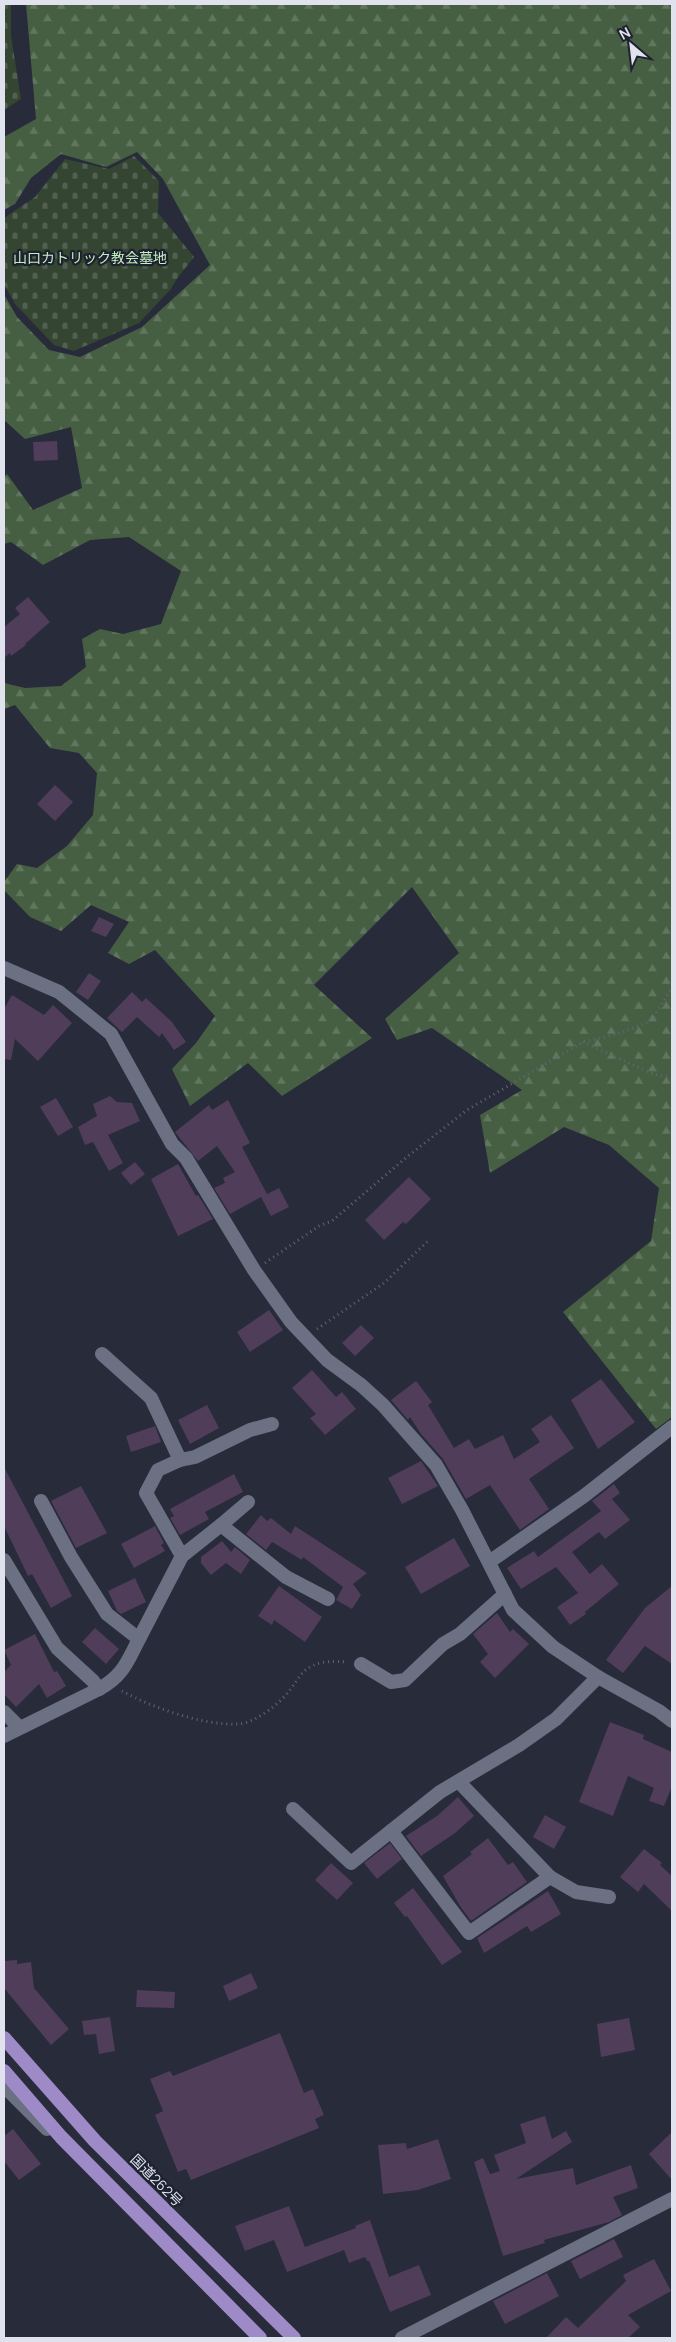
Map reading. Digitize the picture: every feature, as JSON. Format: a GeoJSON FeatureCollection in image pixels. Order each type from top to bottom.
{"type":"FeatureCollection","features":[{"type":"Feature","properties":{"kind":"highway","name":"国道262号"},"geometry":{"type":"LineString","coordinates":[[4,2038],[95,2142],[294,2338]]}},
{"type":"Feature","properties":{"kind":"highway"},"geometry":{"type":"LineString","coordinates":[[4,2071],[61,2137],[141,2220],[260,2338]]}},
{"type":"Feature","properties":{"kind":"street"},"geometry":{"type":"LineString","coordinates":[[4,968],[59,992],[111,1034],[172,1144],[186,1158],[254,1270],[291,1322],[327,1360],[383,1405],[436,1465],[462,1510],[513,1610],[553,1647],[598,1677],[659,1711],[672,1721]]}},
{"type":"Feature","properties":{"kind":"street"},"geometry":{"type":"LineString","coordinates":[[102,1354],[151,1398],[180,1460]]}},
{"type":"Feature","properties":{"kind":"street"},"geometry":{"type":"LineString","coordinates":[[182,1556],[146,1493],[158,1470],[180,1460],[195,1457],[250,1430],[272,1424]]}},
{"type":"Feature","properties":{"kind":"street"},"geometry":{"type":"LineString","coordinates":[[489,1562],[584,1496],[672,1427]]}},
{"type":"Feature","properties":{"kind":"street"},"geometry":{"type":"LineString","coordinates":[[41,1501],[71,1557],[107,1614],[139,1639]]}},
{"type":"Feature","properties":{"kind":"street"},"geometry":{"type":"LineString","coordinates":[[4,1736],[113,1681],[122,1671],[182,1556],[248,1502]]}},
{"type":"Feature","properties":{"kind":"street"},"geometry":{"type":"LineString","coordinates":[[221,1525],[286,1577],[328,1599]]}},
{"type":"Feature","properties":{"kind":"street"},"geometry":{"type":"LineString","coordinates":[[4,1560],[56,1648],[93,1681],[99,1689]]}},
{"type":"Feature","properties":{"kind":"street"},"geometry":{"type":"LineString","coordinates":[[361,1664],[391,1682],[405,1680],[443,1644],[460,1634],[505,1594]]}},
{"type":"Feature","properties":{"kind":"street"},"geometry":{"type":"LineString","coordinates":[[293,1809],[351,1863],[440,1792],[519,1746],[556,1719],[598,1677]]}},
{"type":"Feature","properties":{"kind":"street"},"geometry":{"type":"LineString","coordinates":[[4,1712],[19,1728]]}},
{"type":"Feature","properties":{"kind":"street"},"geometry":{"type":"LineString","coordinates":[[459,1782],[550,1877],[576,1892],[609,1897]]}},
{"type":"Feature","properties":{"kind":"street"},"geometry":{"type":"LineString","coordinates":[[391,1830],[469,1933],[550,1877]]}},
{"type":"Feature","properties":{"kind":"street"},"geometry":{"type":"LineString","coordinates":[[4,2086],[141,2220]]}},
{"type":"Feature","properties":{"kind":"street"},"geometry":{"type":"LineString","coordinates":[[402,2338],[672,2199]]}},
{"type":"Feature","properties":{"kind":"path"},"geometry":{"type":"LineString","coordinates":[[254,1270],[319,1226],[332,1221],[408,1156],[466,1110],[583,1042],[618,1034],[650,1021],[672,988]]}},
{"type":"Feature","properties":{"kind":"path"},"geometry":{"type":"LineString","coordinates":[[583,1042],[653,1074],[672,1078]]}},
{"type":"Feature","properties":{"kind":"path"},"geometry":{"type":"LineString","coordinates":[[307,1340],[312,1332],[384,1283],[430,1239]]}},
{"type":"Feature","properties":{"kind":"path"},"geometry":{"type":"LineString","coordinates":[[113,1681],[121,1691],[137,1700],[179,1714],[220,1723],[241,1724],[254,1720],[274,1706],[302,1672],[314,1665],[333,1661],[361,1664]]}},
{"type":"Feature","properties":{"kind":"green space"},"geometry":{"type":"Polygon","coordinates":[[[4,4],[11,4],[11,36],[21,99],[4,110],[4,4]]]}},
{"type":"Feature","properties":{"kind":"green space"},"geometry":{"type":"Polygon","coordinates":[[[26,4],[672,4],[672,1417],[656,1429],[563,1312],[651,1241],[659,1188],[609,1145],[564,1127],[490,1173],[480,1115],[522,1090],[432,1028],[397,1040],[385,1019],[459,953],[412,887],[314,985],[372,1038],[282,1096],[248,1063],[190,1106],[172,1069],[196,1043],[215,1016],[155,950],[129,964],[108,953],[129,922],[91,905],[61,931],[30,917],[4,890],[4,882],[17,864],[37,868],[67,846],[93,815],[97,773],[79,753],[50,748],[15,705],[4,709],[4,683],[25,688],[61,686],[86,667],[82,639],[100,629],[123,634],[161,624],[181,571],[129,537],[90,540],[43,565],[11,542],[4,544],[4,477],[7,474],[33,510],[82,488],[71,427],[25,439],[4,420],[4,294],[17,317],[49,350],[80,357],[142,327],[210,265],[163,179],[137,152],[106,167],[61,154],[31,178],[15,204],[4,210],[4,137],[36,119],[26,4]]]}},
{"type":"Feature","properties":{"kind":"green space","name":"山口カトリック教会墓地"},"geometry":{"type":"Polygon","coordinates":[[[134,156],[159,181],[158,213],[194,257],[171,289],[139,323],[74,351],[54,345],[15,304],[4,284],[4,218],[35,197],[65,159],[109,169],[134,156]]]}},
{"type":"Feature","properties":{"kind":"building"},"geometry":{"type":"Polygon","coordinates":[[[57,441],[58,460],[34,461],[33,442],[57,441]]]}},
{"type":"Feature","properties":{"kind":"building"},"geometry":{"type":"Polygon","coordinates":[[[28,597],[50,622],[26,645],[11,656],[10,653],[4,658],[4,627],[20,614],[15,608],[28,597]]]}},
{"type":"Feature","properties":{"kind":"building"},"geometry":{"type":"Polygon","coordinates":[[[55,785],[73,802],[55,821],[37,804],[55,785]]]}},
{"type":"Feature","properties":{"kind":"building"},"geometry":{"type":"Polygon","coordinates":[[[99,917],[114,924],[106,937],[91,931],[99,917]]]}},
{"type":"Feature","properties":{"kind":"building"},"geometry":{"type":"Polygon","coordinates":[[[89,973],[101,981],[88,1000],[76,992],[89,973]]]}},
{"type":"Feature","properties":{"kind":"building"},"geometry":{"type":"Polygon","coordinates":[[[132,992],[142,1002],[146,998],[172,1022],[186,1042],[174,1050],[162,1033],[159,1037],[137,1017],[122,1032],[107,1018],[132,992]]]}},
{"type":"Feature","properties":{"kind":"building"},"geometry":{"type":"Polygon","coordinates":[[[12,995],[44,1015],[53,1005],[72,1023],[38,1061],[15,1039],[11,1060],[4,1059],[4,1009],[12,995]]]}},
{"type":"Feature","properties":{"kind":"building"},"geometry":{"type":"Polygon","coordinates":[[[110,1096],[117,1102],[132,1103],[140,1121],[108,1135],[123,1163],[109,1171],[93,1142],[85,1145],[78,1127],[97,1116],[93,1104],[110,1096]]]}},
{"type":"Feature","properties":{"kind":"building"},"geometry":{"type":"Polygon","coordinates":[[[56,1098],[73,1127],[58,1136],[40,1107],[56,1098]]]}},
{"type":"Feature","properties":{"kind":"building"},"geometry":{"type":"Polygon","coordinates":[[[228,1100],[250,1143],[242,1147],[267,1194],[279,1188],[289,1207],[271,1216],[261,1197],[230,1214],[214,1188],[225,1183],[223,1178],[235,1172],[217,1146],[198,1161],[175,1132],[209,1105],[212,1110],[228,1100]]]}},
{"type":"Feature","properties":{"kind":"building"},"geometry":{"type":"Polygon","coordinates":[[[135,1162],[145,1174],[131,1185],[121,1173],[135,1162]]]}},
{"type":"Feature","properties":{"kind":"building"},"geometry":{"type":"Polygon","coordinates":[[[178,1164],[196,1196],[198,1195],[213,1219],[178,1236],[151,1179],[178,1164]]]}},
{"type":"Feature","properties":{"kind":"building"},"geometry":{"type":"Polygon","coordinates":[[[409,1177],[431,1199],[406,1224],[403,1222],[384,1240],[365,1220],[409,1177]]]}},
{"type":"Feature","properties":{"kind":"building"},"geometry":{"type":"Polygon","coordinates":[[[269,1310],[283,1330],[250,1352],[237,1332],[269,1310]]]}},
{"type":"Feature","properties":{"kind":"building"},"geometry":{"type":"Polygon","coordinates":[[[361,1325],[374,1338],[355,1356],[342,1343],[361,1325]]]}},
{"type":"Feature","properties":{"kind":"building"},"geometry":{"type":"Polygon","coordinates":[[[312,1370],[336,1397],[342,1392],[356,1409],[325,1435],[310,1418],[316,1414],[292,1388],[312,1370]]]}},
{"type":"Feature","properties":{"kind":"building"},"geometry":{"type":"Polygon","coordinates":[[[601,1379],[635,1422],[598,1449],[571,1400],[601,1379]]]}},
{"type":"Feature","properties":{"kind":"building"},"geometry":{"type":"Polygon","coordinates":[[[416,1381],[432,1402],[428,1405],[454,1448],[469,1439],[475,1449],[503,1435],[514,1459],[540,1442],[531,1429],[551,1415],[574,1448],[529,1479],[549,1509],[520,1530],[490,1485],[466,1499],[443,1459],[421,1434],[410,1417],[408,1420],[391,1400],[416,1381]]]}},
{"type":"Feature","properties":{"kind":"building"},"geometry":{"type":"Polygon","coordinates":[[[207,1405],[219,1428],[190,1444],[178,1420],[207,1405]]]}},
{"type":"Feature","properties":{"kind":"building"},"geometry":{"type":"Polygon","coordinates":[[[155,1426],[161,1442],[131,1452],[126,1436],[155,1426]]]}},
{"type":"Feature","properties":{"kind":"building"},"geometry":{"type":"Polygon","coordinates":[[[421,1461],[438,1486],[402,1504],[388,1478],[421,1461]]]}},
{"type":"Feature","properties":{"kind":"building"},"geometry":{"type":"Polygon","coordinates":[[[4,1467],[72,1596],[51,1608],[32,1574],[28,1576],[4,1526],[4,1467]]]}},
{"type":"Feature","properties":{"kind":"building"},"geometry":{"type":"Polygon","coordinates":[[[234,1474],[243,1492],[205,1512],[209,1519],[180,1535],[170,1518],[174,1516],[170,1509],[234,1474]]]}},
{"type":"Feature","properties":{"kind":"building"},"geometry":{"type":"Polygon","coordinates":[[[614,1484],[620,1493],[612,1499],[630,1520],[605,1539],[599,1532],[572,1552],[590,1574],[602,1564],[619,1584],[585,1612],[586,1614],[570,1625],[557,1607],[578,1593],[556,1567],[521,1589],[507,1568],[534,1551],[538,1557],[601,1511],[592,1501],[614,1484]]]}},
{"type":"Feature","properties":{"kind":"building"},"geometry":{"type":"Polygon","coordinates":[[[81,1486],[107,1533],[76,1548],[51,1501],[81,1486]]]}},
{"type":"Feature","properties":{"kind":"building"},"geometry":{"type":"Polygon","coordinates":[[[261,1515],[267,1521],[271,1518],[291,1534],[295,1526],[367,1573],[353,1584],[361,1595],[352,1609],[336,1600],[343,1587],[303,1557],[302,1560],[272,1542],[266,1550],[246,1534],[261,1515]]]}},
{"type":"Feature","properties":{"kind":"building"},"geometry":{"type":"Polygon","coordinates":[[[155,1526],[164,1543],[161,1545],[165,1551],[134,1568],[121,1544],[155,1526]]]}},
{"type":"Feature","properties":{"kind":"building"},"geometry":{"type":"Polygon","coordinates":[[[454,1538],[470,1566],[421,1594],[405,1567],[454,1538]]]}},
{"type":"Feature","properties":{"kind":"building"},"geometry":{"type":"Polygon","coordinates":[[[222,1541],[231,1552],[235,1547],[250,1560],[241,1574],[226,1563],[211,1575],[201,1563],[201,1557],[222,1541]]]}},
{"type":"Feature","properties":{"kind":"building"},"geometry":{"type":"Polygon","coordinates":[[[135,1578],[146,1602],[121,1614],[117,1611],[108,1591],[135,1578]]]}},
{"type":"Feature","properties":{"kind":"building"},"geometry":{"type":"Polygon","coordinates":[[[279,1586],[322,1617],[305,1642],[274,1620],[272,1625],[258,1616],[279,1586]]]}},
{"type":"Feature","properties":{"kind":"building"},"geometry":{"type":"Polygon","coordinates":[[[672,1586],[672,1664],[645,1646],[623,1673],[606,1660],[645,1608],[672,1586]]]}},
{"type":"Feature","properties":{"kind":"building"},"geometry":{"type":"Polygon","coordinates":[[[497,1613],[510,1632],[513,1629],[529,1644],[495,1678],[480,1662],[488,1654],[473,1634],[497,1613]]]}},
{"type":"Feature","properties":{"kind":"building"},"geometry":{"type":"Polygon","coordinates":[[[95,1628],[119,1649],[106,1664],[82,1642],[95,1628]]]}},
{"type":"Feature","properties":{"kind":"building"},"geometry":{"type":"Polygon","coordinates":[[[35,1634],[54,1672],[57,1671],[66,1686],[47,1698],[39,1684],[16,1707],[4,1694],[4,1672],[11,1665],[4,1650],[35,1634]]]}},
{"type":"Feature","properties":{"kind":"building"},"geometry":{"type":"Polygon","coordinates":[[[610,1722],[644,1735],[643,1739],[672,1752],[672,1786],[664,1806],[649,1801],[654,1788],[628,1776],[613,1816],[579,1802],[610,1722]]]}},
{"type":"Feature","properties":{"kind":"building"},"geometry":{"type":"Polygon","coordinates":[[[458,1797],[474,1816],[455,1833],[421,1856],[406,1836],[437,1816],[458,1797]]]}},
{"type":"Feature","properties":{"kind":"building"},"geometry":{"type":"Polygon","coordinates":[[[545,1815],[566,1827],[554,1849],[533,1837],[545,1815]]]}},
{"type":"Feature","properties":{"kind":"building"},"geometry":{"type":"Polygon","coordinates":[[[488,1838],[508,1865],[513,1862],[527,1882],[471,1921],[443,1876],[472,1854],[470,1852],[488,1838]]]}},
{"type":"Feature","properties":{"kind":"building"},"geometry":{"type":"Polygon","coordinates":[[[390,1843],[402,1859],[377,1879],[364,1863],[390,1843]]]}},
{"type":"Feature","properties":{"kind":"building"},"geometry":{"type":"Polygon","coordinates":[[[644,1849],[662,1863],[660,1865],[672,1876],[672,1911],[644,1884],[638,1892],[620,1877],[644,1849]]]}},
{"type":"Feature","properties":{"kind":"building"},"geometry":{"type":"Polygon","coordinates":[[[331,1863],[353,1883],[337,1900],[315,1880],[331,1863]]]}},
{"type":"Feature","properties":{"kind":"building"},"geometry":{"type":"Polygon","coordinates":[[[413,1888],[462,1952],[442,1965],[407,1916],[405,1917],[394,1903],[413,1888]]]}},
{"type":"Feature","properties":{"kind":"building"},"geometry":{"type":"Polygon","coordinates":[[[548,1891],[561,1914],[531,1932],[527,1926],[484,1953],[477,1938],[548,1891]]]}},
{"type":"Feature","properties":{"kind":"building"},"geometry":{"type":"Polygon","coordinates":[[[17,1960],[17,1964],[31,1962],[34,1988],[69,2029],[51,2045],[4,1988],[4,1961],[17,1960]]]}},
{"type":"Feature","properties":{"kind":"building"},"geometry":{"type":"Polygon","coordinates":[[[251,1973],[258,1988],[229,2001],[223,1986],[251,1973]]]}},
{"type":"Feature","properties":{"kind":"building"},"geometry":{"type":"Polygon","coordinates":[[[137,1990],[175,1992],[174,2008],[136,2007],[137,1990]]]}},
{"type":"Feature","properties":{"kind":"building"},"geometry":{"type":"Polygon","coordinates":[[[110,2017],[115,2051],[99,2054],[96,2034],[84,2035],[82,2021],[110,2017]]]}},
{"type":"Feature","properties":{"kind":"building"},"geometry":{"type":"Polygon","coordinates":[[[629,2018],[635,2050],[601,2057],[597,2024],[629,2018]]]}},
{"type":"Feature","properties":{"kind":"building"},"geometry":{"type":"Polygon","coordinates":[[[280,2033],[304,2093],[313,2089],[324,2115],[315,2119],[319,2128],[191,2180],[186,2169],[178,2172],[155,2115],[163,2111],[150,2079],[170,2071],[173,2076],[280,2033]]]}},
{"type":"Feature","properties":{"kind":"building"},"geometry":{"type":"Polygon","coordinates":[[[545,2116],[552,2139],[566,2131],[572,2142],[516,2179],[573,2168],[576,2185],[631,2165],[638,2188],[613,2197],[622,2215],[609,2222],[544,2240],[545,2243],[503,2256],[474,2162],[483,2158],[490,2174],[500,2171],[494,2155],[526,2143],[520,2124],[545,2116]]]}},
{"type":"Feature","properties":{"kind":"building"},"geometry":{"type":"Polygon","coordinates":[[[13,2129],[41,2164],[19,2180],[4,2161],[4,2136],[13,2129]]]}},
{"type":"Feature","properties":{"kind":"building"},"geometry":{"type":"Polygon","coordinates":[[[672,2132],[672,2180],[649,2154],[672,2132]]]}},
{"type":"Feature","properties":{"kind":"building"},"geometry":{"type":"Polygon","coordinates":[[[438,2139],[451,2179],[418,2190],[383,2194],[378,2145],[406,2143],[407,2149],[438,2139]]]}},
{"type":"Feature","properties":{"kind":"building"},"geometry":{"type":"Polygon","coordinates":[[[289,2206],[305,2247],[356,2228],[355,2226],[370,2220],[389,2277],[419,2265],[431,2295],[390,2312],[369,2261],[365,2257],[349,2263],[344,2250],[287,2272],[274,2240],[245,2251],[235,2226],[289,2206]]]}},
{"type":"Feature","properties":{"kind":"building"},"geometry":{"type":"Polygon","coordinates":[[[614,2239],[623,2257],[580,2279],[571,2261],[614,2239]]]}},
{"type":"Feature","properties":{"kind":"building"},"geometry":{"type":"Polygon","coordinates":[[[654,2259],[671,2291],[628,2315],[640,2327],[628,2338],[546,2338],[566,2317],[578,2328],[626,2281],[623,2275],[654,2259]]]}},
{"type":"Feature","properties":{"kind":"building"},"geometry":{"type":"Polygon","coordinates":[[[547,2273],[559,2296],[505,2324],[493,2301],[547,2273]]]}}]}
